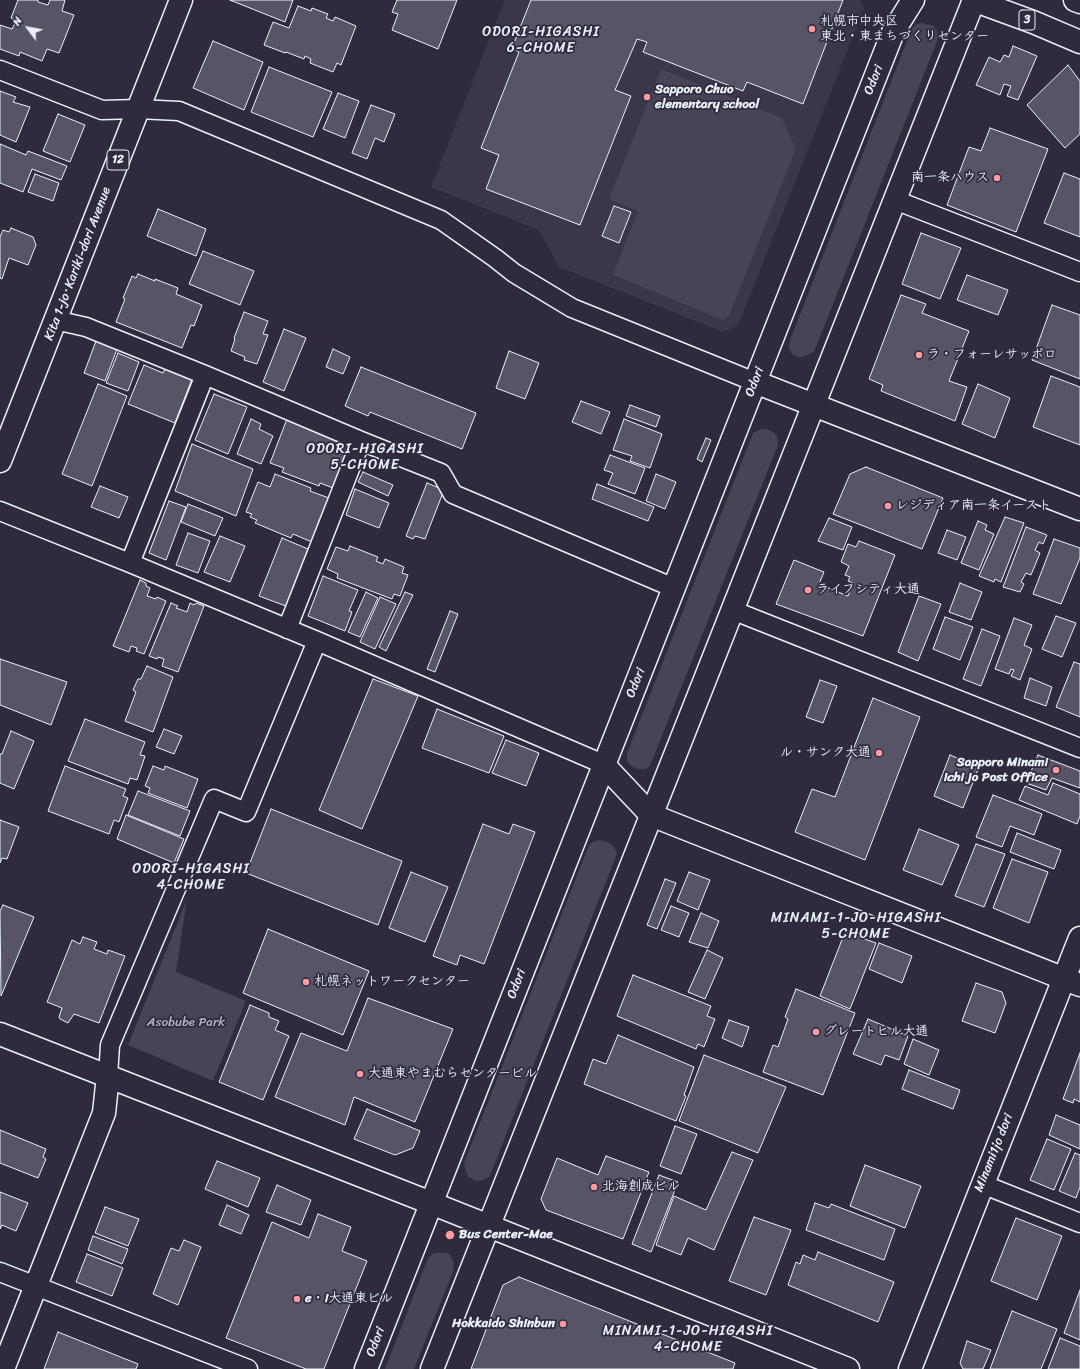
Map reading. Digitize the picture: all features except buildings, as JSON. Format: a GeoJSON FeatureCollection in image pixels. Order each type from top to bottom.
{"type":"FeatureCollection","features":[{"type":"Feature","properties":{"kind":"main road","name":"Kita 1-jo･Kariki-dori Avenue"},"geometry":{"type":"LineString","coordinates":[[0,461],[181,0]]}},
{"type":"Feature","properties":{"kind":"main road","name":"Odori"},"geometry":{"type":"LineString","coordinates":[[366,1369],[603,764],[893,32],[913,0]]}},
{"type":"Feature","properties":{"kind":"main road"},"geometry":{"type":"LineString","coordinates":[[432,1369],[974,0]]}},
{"type":"Feature","properties":{"kind":"main road","name":"3"},"geometry":{"type":"LineString","coordinates":[[974,0],[1033,22],[1080,42]]}},
{"type":"Feature","properties":{"kind":"main road"},"geometry":{"type":"LineString","coordinates":[[1075,0],[1080,2]]}},
{"type":"Feature","properties":{"kind":"main road"},"geometry":{"type":"LineString","coordinates":[[755,382],[1080,509]]}},
{"type":"Feature","properties":{"kind":"main road"},"geometry":{"type":"LineString","coordinates":[[603,764],[651,815],[1072,982]]}},
{"type":"Feature","properties":{"kind":"main road","name":"Minami1jo dori"},"geometry":{"type":"LineString","coordinates":[[910,1369],[982,1184],[1072,982],[1080,938]]}},
{"type":"Feature","properties":{"kind":"main road"},"geometry":{"type":"LineString","coordinates":[[0,1034],[848,1369]]}},
{"type":"Feature","properties":{"kind":"main road"},"geometry":{"type":"LineString","coordinates":[[3,1369],[104,1113],[108,1076]]}},
{"type":"Feature","properties":{"kind":"street"},"geometry":{"type":"LineString","coordinates":[[0,70],[102,110],[138,109],[179,111],[440,220],[514,273],[572,308],[755,382]]}},
{"type":"Feature","properties":{"kind":"street"},"geometry":{"type":"LineString","coordinates":[[895,200],[1080,272]]}},
{"type":"Feature","properties":{"kind":"street"},"geometry":{"type":"LineString","coordinates":[[55,320],[86,327],[205,375],[360,441],[441,473],[453,494],[674,588]]}},
{"type":"Feature","properties":{"kind":"street"},"geometry":{"type":"LineString","coordinates":[[130,563],[205,375]]}},
{"type":"Feature","properties":{"kind":"street"},"geometry":{"type":"LineString","coordinates":[[287,628],[360,441]]}},
{"type":"Feature","properties":{"kind":"street"},"geometry":{"type":"LineString","coordinates":[[0,511],[287,628],[603,764]]}},
{"type":"Feature","properties":{"kind":"street"},"geometry":{"type":"LineString","coordinates":[[732,610],[1080,748]]}},
{"type":"Feature","properties":{"kind":"street"},"geometry":{"type":"LineString","coordinates":[[108,1076],[110,1045],[214,799],[246,812],[317,641]]}},
{"type":"Feature","properties":{"kind":"street"},"geometry":{"type":"LineString","coordinates":[[982,1184],[1080,1223]]}},
{"type":"Feature","properties":{"kind":"street"},"geometry":{"type":"LineString","coordinates":[[0,1272],[248,1369]]}},
{"type":"Feature","properties":{"kind":"shaded area","name":"Sapporo Chuo elementary school"},"geometry":{"type":"Polygon","coordinates":[[[505,0],[860,0],[864,8],[738,326],[723,332],[559,267],[539,230],[431,187],[505,0]]]}},
{"type":"Feature","properties":{"kind":"green space"},"geometry":{"type":"Polygon","coordinates":[[[923,23],[934,26],[938,33],[938,39],[814,352],[803,357],[797,357],[792,354],[789,347],[790,340],[912,28],[917,24],[923,23]]]}},
{"type":"Feature","properties":{"kind":"green space"},"geometry":{"type":"Polygon","coordinates":[[[661,69],[782,118],[796,149],[729,316],[723,320],[613,275],[638,211],[609,199],[661,69]]]}},
{"type":"Feature","properties":{"kind":"green space"},"geometry":{"type":"Polygon","coordinates":[[[761,429],[767,429],[773,432],[777,436],[778,445],[650,766],[646,769],[637,769],[630,765],[627,761],[627,753],[753,433],[761,429]]]}},
{"type":"Feature","properties":{"kind":"green space"},"geometry":{"type":"Polygon","coordinates":[[[599,840],[608,842],[614,847],[617,854],[491,1173],[489,1177],[476,1181],[468,1177],[464,1163],[589,845],[599,840]]]}},
{"type":"Feature","properties":{"kind":"green space","name":"Asobube Park"},"geometry":{"type":"Polygon","coordinates":[[[187,899],[176,972],[246,1001],[213,1081],[128,1045],[187,899]]]}},
{"type":"Feature","properties":{"kind":"green space"},"geometry":{"type":"Polygon","coordinates":[[[434,1253],[448,1253],[450,1255],[454,1263],[453,1272],[414,1369],[385,1369],[428,1258],[434,1253]]]}},
{"type":"Feature","properties":{"kind":"place","name":"札幌市中央区 東北・東まちづくりセンター"},"geometry":{"type":"Point","coordinates":[812,29]}},
{"type":"Feature","properties":{"kind":"place","name":"Sapporo Chuo elementary school"},"geometry":{"type":"Point","coordinates":[647,97]}},
{"type":"Feature","properties":{"kind":"place","name":"南一条ハウス"},"geometry":{"type":"Point","coordinates":[997,178]}},
{"type":"Feature","properties":{"kind":"place","name":"ラ・フォーレサッポロ"},"geometry":{"type":"Point","coordinates":[919,355]}},
{"type":"Feature","properties":{"kind":"place","name":"レジディア南一条イースト"},"geometry":{"type":"Point","coordinates":[888,506]}},
{"type":"Feature","properties":{"kind":"place","name":"ライフシティ大通"},"geometry":{"type":"Point","coordinates":[808,590]}},
{"type":"Feature","properties":{"kind":"place","name":"ル・サンク大通"},"geometry":{"type":"Point","coordinates":[879,753]}},
{"type":"Feature","properties":{"kind":"place","name":"Sapporo Minami ichi jo Post Office"},"geometry":{"type":"Point","coordinates":[1056,770]}},
{"type":"Feature","properties":{"kind":"place","name":"札幌ネットワークセンター"},"geometry":{"type":"Point","coordinates":[306,982]}},
{"type":"Feature","properties":{"kind":"place","name":"グレートヒル大通"},"geometry":{"type":"Point","coordinates":[816,1032]}},
{"type":"Feature","properties":{"kind":"place","name":"大通東やまむらセンタービル"},"geometry":{"type":"Point","coordinates":[360,1074]}},
{"type":"Feature","properties":{"kind":"place","name":"北海創成ビル"},"geometry":{"type":"Point","coordinates":[594,1187]}},
{"type":"Feature","properties":{"kind":"place","name":"Bus Center-Mae"},"geometry":{"type":"Point","coordinates":[450,1235]}},
{"type":"Feature","properties":{"kind":"place","name":"e・i大通東ビル"},"geometry":{"type":"Point","coordinates":[297,1299]}},
{"type":"Feature","properties":{"kind":"place","name":"Hokkaido Shinbun"},"geometry":{"type":"Point","coordinates":[563,1324]}},
{"type":"Feature","properties":{"kind":"district","name":"ODORI-HIGASHI 6-CHOME"},"geometry":{"type":"Point","coordinates":[541,40]}},
{"type":"Feature","properties":{"kind":"district","name":"ODORI-HIGASHI 5-CHOME"},"geometry":{"type":"Point","coordinates":[365,458]}},
{"type":"Feature","properties":{"kind":"district","name":"ODORI-HIGASHI 4-CHOME"},"geometry":{"type":"Point","coordinates":[191,878]}},
{"type":"Feature","properties":{"kind":"district","name":"MINAMI-1-JO-HIGASHI 5-CHOME"},"geometry":{"type":"Point","coordinates":[856,926]}},
{"type":"Feature","properties":{"kind":"district","name":"MINAMI-1-JO-HIGASHI 4-CHOME"},"geometry":{"type":"Point","coordinates":[688,1340]}}]}
